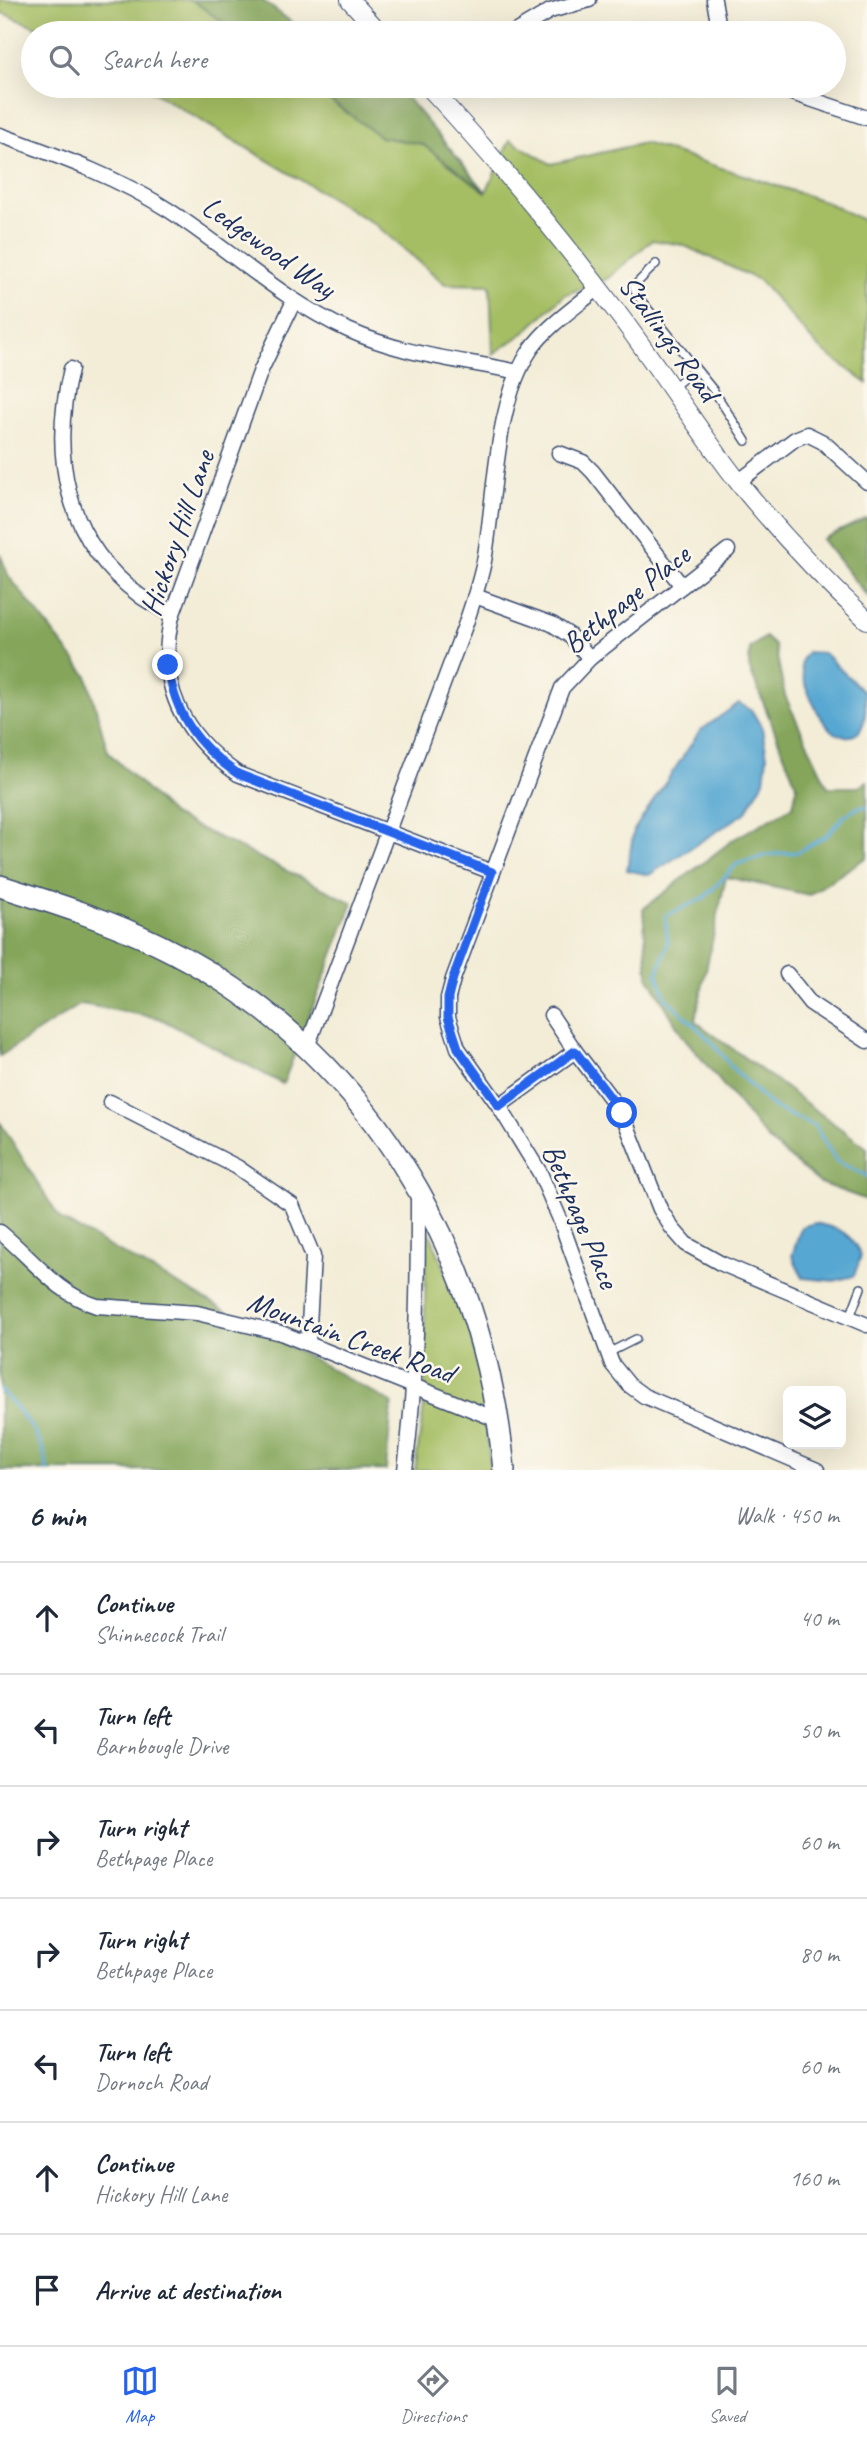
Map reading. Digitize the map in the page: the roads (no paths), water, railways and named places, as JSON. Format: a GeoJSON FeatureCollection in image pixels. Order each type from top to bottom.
{"type":"FeatureCollection","features":[{"type":"Feature","properties":{"kind":"main road"},"geometry":{"type":"LineString","coordinates":[[0,886],[105,921],[160,946],[227,985],[307,1046],[369,1118],[418,1188],[450,1251],[470,1303],[489,1368],[504,1470]]}},
{"type":"Feature","properties":{"kind":"street"},"geometry":{"type":"LineString","coordinates":[[349,0],[369,21]]}},
{"type":"Feature","properties":{"kind":"street"},"geometry":{"type":"LineString","coordinates":[[533,21],[550,11],[589,0]]}},
{"type":"Feature","properties":{"kind":"street"},"geometry":{"type":"LineString","coordinates":[[714,0],[718,21]]}},
{"type":"Feature","properties":{"kind":"street","name":"Stallings Road"},"geometry":{"type":"LineString","coordinates":[[445,98],[598,288],[738,482],[832,587],[867,620]]}},
{"type":"Feature","properties":{"kind":"street"},"geometry":{"type":"LineString","coordinates":[[807,98],[867,118]]}},
{"type":"Feature","properties":{"kind":"street","name":"Ledgewood Way"},"geometry":{"type":"LineString","coordinates":[[0,135],[65,159],[142,194],[195,228],[294,301],[348,330],[401,350],[518,372]]}},
{"type":"Feature","properties":{"kind":"street"},"geometry":{"type":"LineString","coordinates":[[307,1046],[475,596],[484,562],[511,391],[518,372],[532,348],[548,329],[598,288]]}},
{"type":"Feature","properties":{"kind":"street","name":"Hickory Hill Lane"},"geometry":{"type":"LineString","coordinates":[[294,301],[261,370],[173,616],[168,656],[174,696],[188,727],[210,754],[249,780],[492,872]]}},
{"type":"Feature","properties":{"kind":"street"},"geometry":{"type":"LineString","coordinates":[[71,369],[62,419],[62,452],[65,480],[76,513],[89,540],[104,560],[140,596],[173,616]]}},
{"type":"Feature","properties":{"kind":"street"},"geometry":{"type":"LineString","coordinates":[[738,482],[795,439],[807,434],[822,442],[867,482]]}},
{"type":"Feature","properties":{"kind":"street"},"geometry":{"type":"LineString","coordinates":[[559,453],[583,463],[593,472],[682,586]]}},
{"type":"Feature","properties":{"kind":"street","name":"Bethpage Place"},"geometry":{"type":"LineString","coordinates":[[728,550],[590,658],[562,688],[453,978],[448,998],[448,1017],[458,1048],[499,1106],[540,1173],[607,1353],[620,1376],[644,1396],[817,1470]]}},
{"type":"Feature","properties":{"kind":"street"},"geometry":{"type":"LineString","coordinates":[[475,596],[561,629],[590,658]]}},
{"type":"Feature","properties":{"kind":"street"},"geometry":{"type":"LineString","coordinates":[[787,974],[810,1003],[867,1041]]}},
{"type":"Feature","properties":{"kind":"street"},"geometry":{"type":"LineString","coordinates":[[551,1015],[622,1113],[660,1209],[686,1244],[720,1264],[867,1325]]}},
{"type":"Feature","properties":{"kind":"street"},"geometry":{"type":"LineString","coordinates":[[499,1106],[575,1051]]}},
{"type":"Feature","properties":{"kind":"street"},"geometry":{"type":"LineString","coordinates":[[110,1102],[237,1167],[292,1205],[313,1256],[308,1342]]}},
{"type":"Feature","properties":{"kind":"street"},"geometry":{"type":"LineString","coordinates":[[405,1470],[418,1333],[418,1188]]}},
{"type":"Feature","properties":{"kind":"street","name":"Mountain Creek Road"},"geometry":{"type":"LineString","coordinates":[[0,1232],[63,1290],[83,1302],[97,1306],[197,1313],[252,1325],[308,1342],[498,1420]]}},
{"type":"Feature","properties":{"kind":"lane"},"geometry":{"type":"LineString","coordinates":[[656,264],[634,286],[636,294],[714,391],[746,441]]}},
{"type":"Feature","properties":{"kind":"lane"},"geometry":{"type":"LineString","coordinates":[[672,389],[695,369]]}},
{"type":"Feature","properties":{"kind":"lane"},"geometry":{"type":"LineString","coordinates":[[849,1318],[862,1288]]}},
{"type":"Feature","properties":{"kind":"lane"},"geometry":{"type":"LineString","coordinates":[[607,1353],[636,1339]]}},
{"type":"Feature","properties":{"kind":"water"},"geometry":{"type":"Polygon","coordinates":[[[807,652],[824,653],[864,692],[864,722],[858,733],[852,736],[837,734],[823,721],[804,678],[802,660],[807,652]]]}},
{"type":"Feature","properties":{"kind":"water"},"geometry":{"type":"Polygon","coordinates":[[[739,703],[752,711],[762,728],[767,756],[764,781],[745,813],[649,875],[627,870],[634,830],[700,731],[739,703]]]}},
{"type":"Feature","properties":{"kind":"water"},"geometry":{"type":"Polygon","coordinates":[[[815,1223],[838,1229],[853,1241],[861,1256],[854,1276],[834,1281],[803,1278],[792,1256],[801,1227],[815,1223]]]}},
{"type":"Feature","properties":{"kind":"waterway"},"geometry":{"type":"LineString","coordinates":[[867,807],[859,807],[844,816],[826,836],[798,852],[767,855],[737,864],[704,898],[665,916],[668,944],[657,974],[666,998],[712,1042],[734,1070],[774,1108],[815,1126],[836,1161],[867,1176]]}},
{"type":"Feature","properties":{"kind":"waterway"},"geometry":{"type":"LineString","coordinates":[[0,1390],[37,1437],[46,1459],[47,1470]]}}]}
